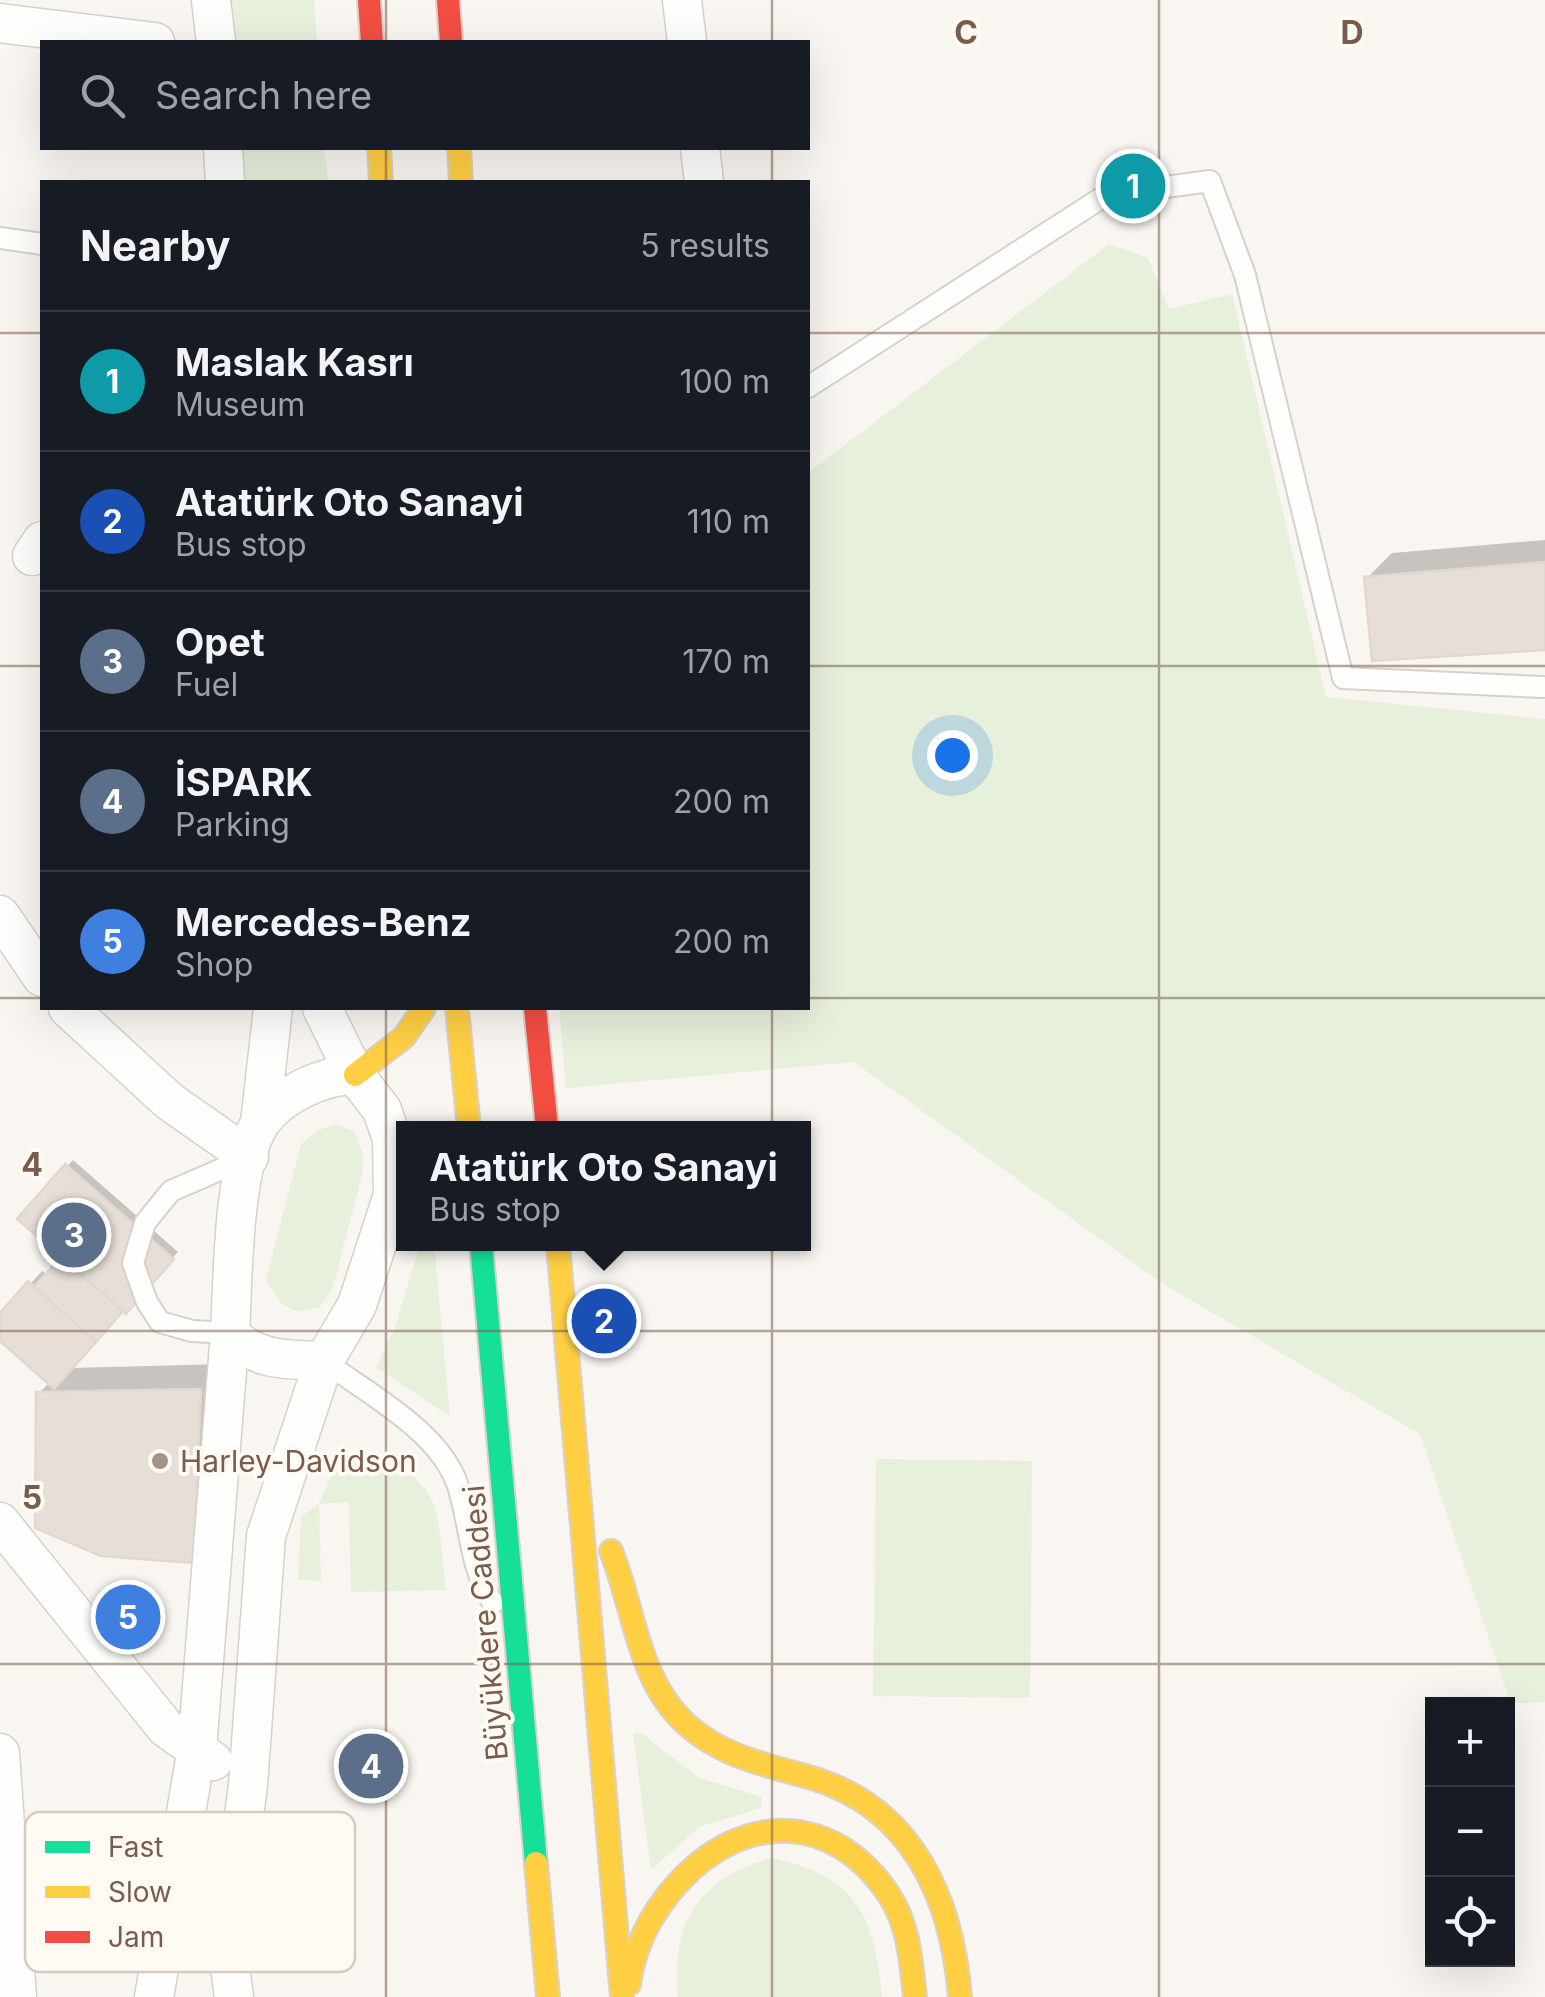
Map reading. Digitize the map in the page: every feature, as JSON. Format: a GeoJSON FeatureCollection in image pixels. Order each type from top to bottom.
{"type":"FeatureCollection","features":[{"type":"Feature","properties":{"kind":"main road"},"geometry":{"type":"LineString","coordinates":[[369,0],[372,40]]}},
{"type":"Feature","properties":{"kind":"main road"},"geometry":{"type":"LineString","coordinates":[[448,0],[451,40]]}},
{"type":"Feature","properties":{"kind":"main road"},"geometry":{"type":"LineString","coordinates":[[379,150],[381,180]]}},
{"type":"Feature","properties":{"kind":"main road"},"geometry":{"type":"LineString","coordinates":[[459,150],[461,180]]}},
{"type":"Feature","properties":{"kind":"main road"},"geometry":{"type":"LineString","coordinates":[[355,1075],[404,1037],[423,1010]]}},
{"type":"Feature","properties":{"kind":"main road"},"geometry":{"type":"LineString","coordinates":[[457,1010],[468,1121]]}},
{"type":"Feature","properties":{"kind":"main road"},"geometry":{"type":"LineString","coordinates":[[536,1010],[546,1121]]}},
{"type":"Feature","properties":{"kind":"main road","name":"Büyükdere Caddesi"},"geometry":{"type":"LineString","coordinates":[[482,1251],[548,1997]]}},
{"type":"Feature","properties":{"kind":"main road"},"geometry":{"type":"LineString","coordinates":[[559,1251],[625,1997]]}},
{"type":"Feature","properties":{"kind":"main road"},"geometry":{"type":"LineString","coordinates":[[578,1484],[616,1560],[643,1664],[670,1707],[704,1739],[735,1759],[820,1780],[856,1797],[912,1840],[939,1890],[951,1927],[960,1997]]}},
{"type":"Feature","properties":{"kind":"main road"},"geometry":{"type":"LineString","coordinates":[[625,1997],[647,1923],[682,1873],[731,1839],[767,1829],[808,1832],[859,1854],[880,1878],[899,1913],[914,1956],[915,1997]]}},
{"type":"Feature","properties":{"kind":"street"},"geometry":{"type":"LineString","coordinates":[[211,0],[216,40]]}},
{"type":"Feature","properties":{"kind":"street"},"geometry":{"type":"LineString","coordinates":[[682,0],[687,40]]}},
{"type":"Feature","properties":{"kind":"street"},"geometry":{"type":"LineString","coordinates":[[0,23],[139,40]]}},
{"type":"Feature","properties":{"kind":"street"},"geometry":{"type":"LineString","coordinates":[[223,150],[225,180]]}},
{"type":"Feature","properties":{"kind":"street"},"geometry":{"type":"LineString","coordinates":[[700,150],[704,180]]}},
{"type":"Feature","properties":{"kind":"street"},"geometry":{"type":"LineString","coordinates":[[0,915],[40,974]]}},
{"type":"Feature","properties":{"kind":"street"},"geometry":{"type":"LineString","coordinates":[[70,1010],[169,1102],[255,1140]]}},
{"type":"Feature","properties":{"kind":"street"},"geometry":{"type":"LineString","coordinates":[[186,1812],[197,1749],[238,1210],[255,1140],[273,1010]]}},
{"type":"Feature","properties":{"kind":"street"},"geometry":{"type":"LineString","coordinates":[[244,1812],[266,1536],[324,1362],[358,1304],[393,1196],[392,1138],[382,1110],[355,1075],[323,1010]]}},
{"type":"Feature","properties":{"kind":"street"},"geometry":{"type":"LineString","coordinates":[[255,1140],[301,1090],[355,1075]]}},
{"type":"Feature","properties":{"kind":"street"},"geometry":{"type":"LineString","coordinates":[[230,1333],[243,1348],[284,1360],[324,1362]]}},
{"type":"Feature","properties":{"kind":"street"},"geometry":{"type":"LineString","coordinates":[[0,1522],[166,1728],[248,1785]]}},
{"type":"Feature","properties":{"kind":"street"},"geometry":{"type":"LineString","coordinates":[[0,1753],[17,1997]]}},
{"type":"Feature","properties":{"kind":"street"},"geometry":{"type":"LineString","coordinates":[[154,1997],[158,1972]]}},
{"type":"Feature","properties":{"kind":"street"},"geometry":{"type":"LineString","coordinates":[[231,1972],[234,1997]]}},
{"type":"Feature","properties":{"kind":"lane"},"geometry":{"type":"LineString","coordinates":[[810,385],[1106,195],[1210,180],[1245,275],[1343,678],[1543,687]]}},
{"type":"Feature","properties":{"kind":"lane"},"geometry":{"type":"LineString","coordinates":[[0,238],[40,244]]}},
{"type":"Feature","properties":{"kind":"lane"},"geometry":{"type":"LineString","coordinates":[[230,1333],[192,1331],[160,1322],[147,1302],[133,1263],[145,1223],[171,1191],[255,1140]]}},
{"type":"Feature","properties":{"kind":"lane"},"geometry":{"type":"LineString","coordinates":[[324,1362],[425,1438],[443,1459],[458,1485],[489,1598],[516,1634]]}},
{"type":"Feature","properties":{"kind":"green space"},"geometry":{"type":"Polygon","coordinates":[[[225,0],[314,0],[317,40],[227,40],[225,0]]]}},
{"type":"Feature","properties":{"kind":"green space"},"geometry":{"type":"Polygon","coordinates":[[[234,150],[325,150],[328,180],[236,180],[234,150]]]}},
{"type":"Feature","properties":{"kind":"green space"},"geometry":{"type":"Polygon","coordinates":[[[1109,244],[1148,258],[1169,309],[1232,294],[1326,697],[1545,719],[1545,1702],[1515,1704],[1515,1697],[1509,1697],[1420,1434],[1163,1284],[854,1062],[566,1088],[559,1010],[810,1010],[810,471],[1109,244]]]}},
{"type":"Feature","properties":{"kind":"green space"},"geometry":{"type":"Polygon","coordinates":[[[336,1125],[354,1131],[363,1154],[362,1174],[333,1288],[320,1307],[297,1312],[281,1303],[266,1280],[301,1144],[318,1130],[336,1125]]]}},
{"type":"Feature","properties":{"kind":"green space"},"geometry":{"type":"Polygon","coordinates":[[[418,1251],[435,1251],[450,1417],[376,1367],[395,1328],[418,1251]]]}},
{"type":"Feature","properties":{"kind":"green space"},"geometry":{"type":"Polygon","coordinates":[[[367,1456],[412,1476],[433,1504],[446,1590],[351,1592],[349,1502],[319,1504],[338,1461],[367,1456]]]}},
{"type":"Feature","properties":{"kind":"green space"},"geometry":{"type":"Polygon","coordinates":[[[876,1459],[1032,1461],[1030,1698],[873,1696],[876,1459]]]}},
{"type":"Feature","properties":{"kind":"green space"},"geometry":{"type":"Polygon","coordinates":[[[319,1504],[321,1581],[298,1580],[301,1517],[319,1504]]]}},
{"type":"Feature","properties":{"kind":"green space"},"geometry":{"type":"Polygon","coordinates":[[[633,1733],[641,1733],[699,1778],[762,1797],[761,1808],[699,1827],[651,1870],[633,1733]]]}},
{"type":"Feature","properties":{"kind":"green space"},"geometry":{"type":"Polygon","coordinates":[[[773,1858],[824,1876],[856,1904],[873,1943],[882,1997],[678,1997],[679,1947],[695,1906],[726,1877],[773,1858]]]}},
{"type":"Feature","properties":{"kind":"building"},"geometry":{"type":"Polygon","coordinates":[[[1545,562],[1545,650],[1372,661],[1364,577],[1545,562]]]}},
{"type":"Feature","properties":{"kind":"building"},"geometry":{"type":"Polygon","coordinates":[[[65,1164],[174,1259],[126,1314],[17,1219],[65,1164]]]}},
{"type":"Feature","properties":{"kind":"building"},"geometry":{"type":"Polygon","coordinates":[[[61,1257],[123,1311],[96,1342],[34,1287],[61,1257]]]}},
{"type":"Feature","properties":{"kind":"building"},"geometry":{"type":"Polygon","coordinates":[[[28,1281],[96,1342],[54,1389],[0,1341],[0,1313],[28,1281]]]}},
{"type":"Feature","properties":{"kind":"building"},"geometry":{"type":"Polygon","coordinates":[[[201,1389],[193,1563],[101,1556],[35,1528],[36,1392],[201,1389]]]}},
{"type":"Feature","properties":{"kind":"traffic: fast"},"geometry":{"type":"LineString","coordinates":[[482,1251],[536,1863]]}},
{"type":"Feature","properties":{"kind":"traffic: slow"},"geometry":{"type":"LineString","coordinates":[[379,150],[381,180]]}},
{"type":"Feature","properties":{"kind":"traffic: slow"},"geometry":{"type":"LineString","coordinates":[[459,150],[461,180]]}},
{"type":"Feature","properties":{"kind":"traffic: slow"},"geometry":{"type":"LineString","coordinates":[[355,1075],[404,1037],[423,1010]]}},
{"type":"Feature","properties":{"kind":"traffic: slow"},"geometry":{"type":"LineString","coordinates":[[457,1010],[468,1121]]}},
{"type":"Feature","properties":{"kind":"traffic: slow"},"geometry":{"type":"LineString","coordinates":[[559,1251],[622,1997]]}},
{"type":"Feature","properties":{"kind":"traffic: slow"},"geometry":{"type":"LineString","coordinates":[[611,1551],[647,1665],[670,1706],[686,1724],[730,1752],[847,1792],[877,1811],[901,1835],[921,1862],[936,1893],[948,1926],[960,1997]]}},
{"type":"Feature","properties":{"kind":"traffic: slow"},"geometry":{"type":"LineString","coordinates":[[629,1984],[646,1930],[678,1883],[703,1860],[731,1843],[759,1833],[787,1831],[815,1836],[842,1848],[867,1867],[889,1895],[905,1931],[915,1997]]}},
{"type":"Feature","properties":{"kind":"traffic: slow"},"geometry":{"type":"LineString","coordinates":[[536,1863],[548,1997]]}},
{"type":"Feature","properties":{"kind":"traffic: jam"},"geometry":{"type":"LineString","coordinates":[[369,0],[372,40]]}},
{"type":"Feature","properties":{"kind":"traffic: jam"},"geometry":{"type":"LineString","coordinates":[[448,0],[451,40]]}},
{"type":"Feature","properties":{"kind":"traffic: jam"},"geometry":{"type":"LineString","coordinates":[[535,1010],[546,1121]]}},
{"type":"Feature","properties":{"kind":"place","name":"Maslak Kasrı"},"geometry":{"type":"Point","coordinates":[1133,186]}},
{"type":"Feature","properties":{"kind":"place","name":"Opet"},"geometry":{"type":"Point","coordinates":[74,1235]}},
{"type":"Feature","properties":{"kind":"place","name":"Atatürk Oto Sanayi"},"geometry":{"type":"Point","coordinates":[604,1321]}},
{"type":"Feature","properties":{"kind":"place","name":"Harley-Davidson"},"geometry":{"type":"Point","coordinates":[160,1461]}},
{"type":"Feature","properties":{"kind":"place","name":"Mercedes-Benz"},"geometry":{"type":"Point","coordinates":[128,1617]}},
{"type":"Feature","properties":{"kind":"place","name":"İSPARK"},"geometry":{"type":"Point","coordinates":[371,1766]}}]}
